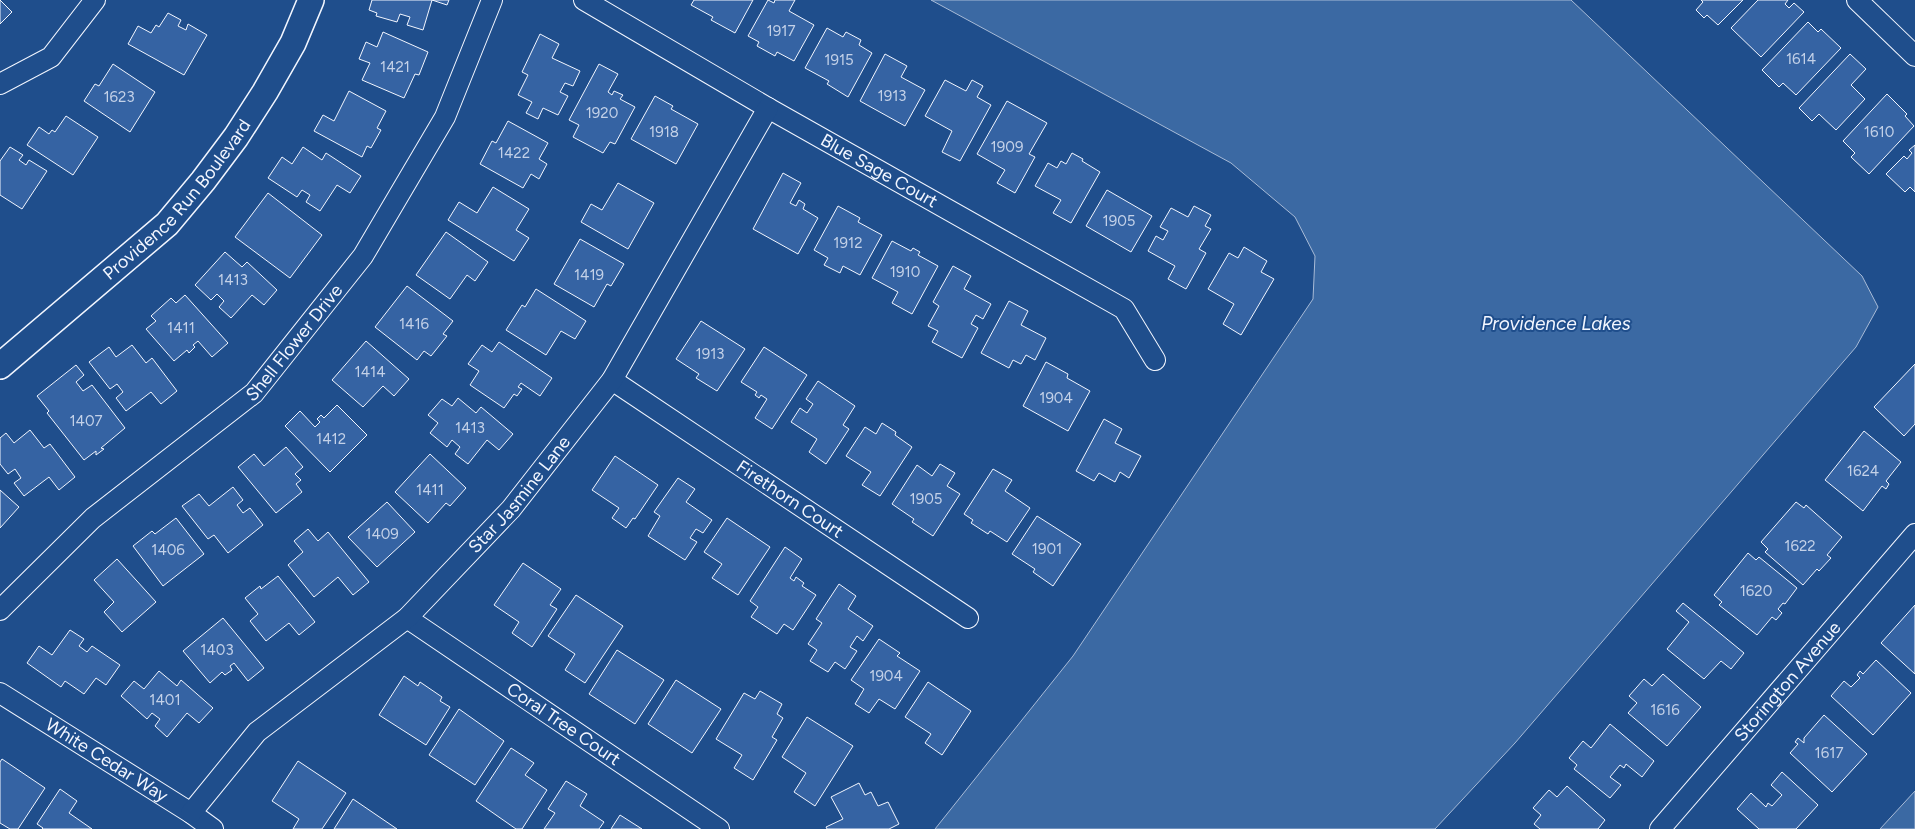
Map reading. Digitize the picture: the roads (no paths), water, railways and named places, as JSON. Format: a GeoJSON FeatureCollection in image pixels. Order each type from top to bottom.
{"type":"FeatureCollection","features":[{"type":"Feature","properties":{"kind":"street"},"geometry":{"type":"LineString","coordinates":[[0,84],[51,57],[95,0]]}},
{"type":"Feature","properties":{"kind":"street","name":"Providence Run Boulevard"},"geometry":{"type":"LineString","coordinates":[[0,366],[167,224],[236,137],[293,43],[312,0]]}},
{"type":"Feature","properties":{"kind":"street","name":"Shell Flower Drive"},"geometry":{"type":"LineString","coordinates":[[0,610],[92,518],[254,393],[363,256],[445,117],[492,0]]}},
{"type":"Feature","properties":{"kind":"street","name":"Blue Sage Court"},"geometry":{"type":"LineString","coordinates":[[584,0],[768,108],[1124,309],[1155,360]]}},
{"type":"Feature","properties":{"kind":"street"},"geometry":{"type":"LineString","coordinates":[[1857,0],[1915,56]]}},
{"type":"Feature","properties":{"kind":"street","name":"Star Jasmine Lane"},"geometry":{"type":"LineString","coordinates":[[191,813],[257,732],[407,618],[511,509],[612,380],[768,108]]}},
{"type":"Feature","properties":{"kind":"street","name":"Firethorn Court"},"geometry":{"type":"LineString","coordinates":[[612,380],[968,618]]}},
{"type":"Feature","properties":{"kind":"street","name":"Storington Avenue"},"geometry":{"type":"LineString","coordinates":[[1660,829],[1915,534]]}},
{"type":"Feature","properties":{"kind":"street","name":"Coral Tree Court"},"geometry":{"type":"LineString","coordinates":[[407,618],[719,829]]}},
{"type":"Feature","properties":{"kind":"street","name":"White Cedar Way"},"geometry":{"type":"LineString","coordinates":[[0,693],[214,829]]}},
{"type":"Feature","properties":{"kind":"water","name":"Providence Lakes"},"geometry":{"type":"Polygon","coordinates":[[[931,0],[1571,0],[1862,276],[1878,307],[1856,347],[1515,743],[1435,829],[935,829],[1073,656],[1313,299],[1315,256],[1295,217],[1231,163],[931,0]]]}},
{"type":"Feature","properties":{"kind":"water"},"geometry":{"type":"Polygon","coordinates":[[[1915,791],[1915,829],[1880,829],[1915,791]]]}}]}
